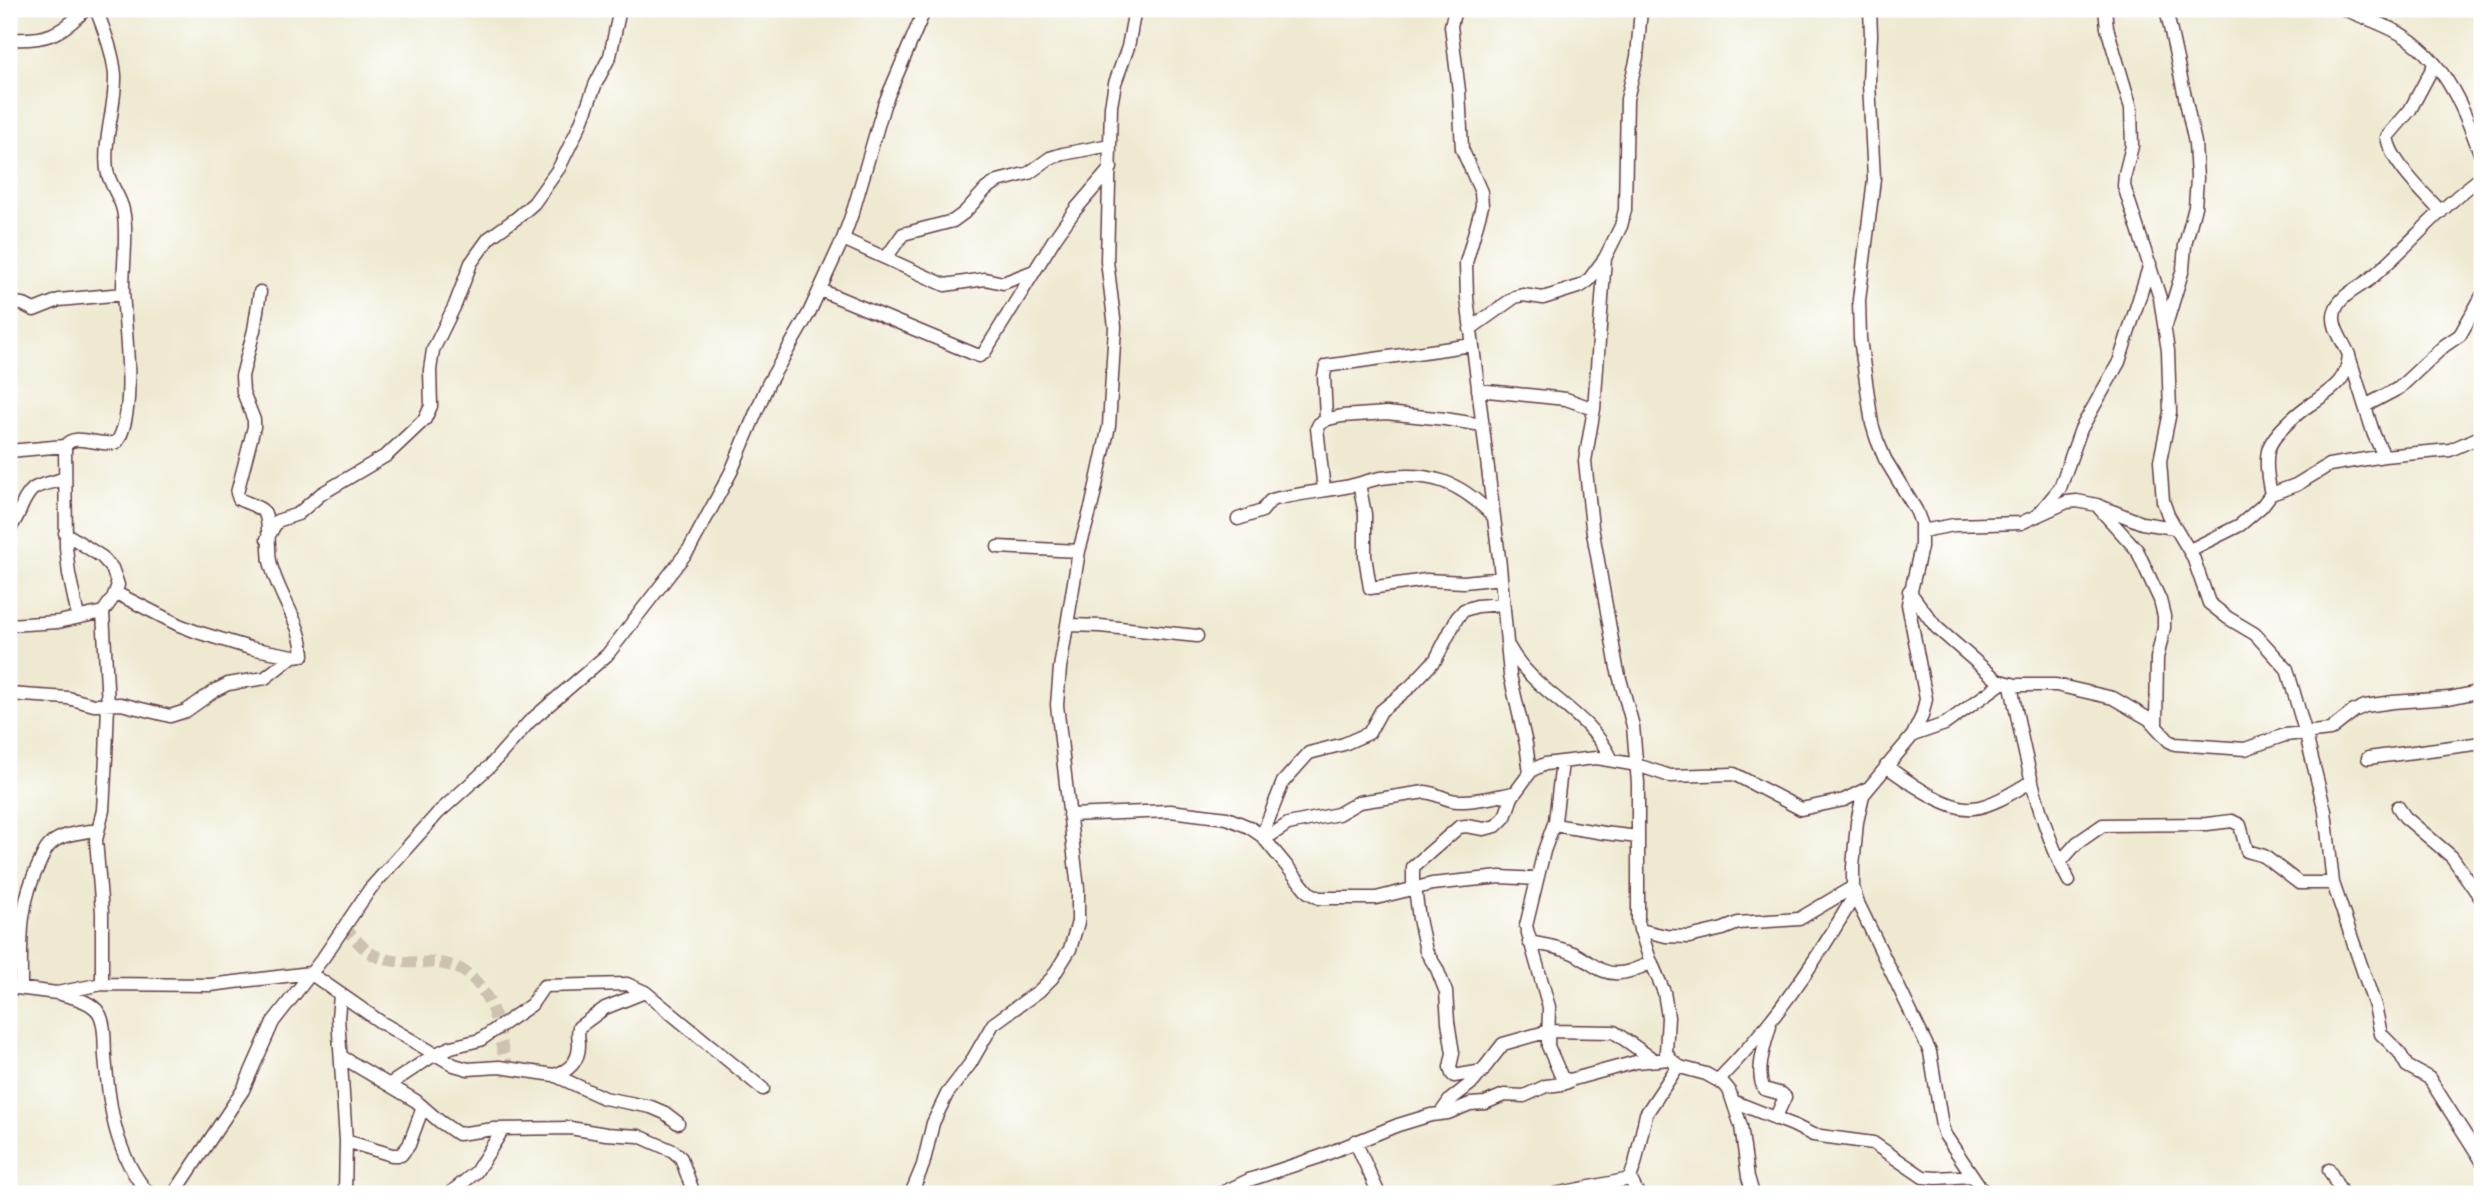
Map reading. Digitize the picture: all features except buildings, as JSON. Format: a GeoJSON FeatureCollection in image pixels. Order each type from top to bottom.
{"type":"FeatureCollection","features":[{"type":"Feature","properties":{"kind":"street"},"geometry":{"type":"LineString","coordinates":[[9,39],[51,36],[71,24],[86,9]]}},
{"type":"Feature","properties":{"kind":"street"},"geometry":{"type":"LineString","coordinates":[[78,617],[69,574],[65,533],[65,446],[68,441],[74,439],[109,444],[117,442],[125,415],[128,368],[123,210],[107,174],[106,158],[115,75],[108,43],[96,9]]}},
{"type":"Feature","properties":{"kind":"street"},"geometry":{"type":"LineString","coordinates":[[267,539],[277,521],[298,514],[321,494],[387,455],[425,419],[431,406],[430,370],[433,349],[455,305],[471,263],[489,238],[525,212],[542,194],[559,168],[607,63],[620,9]]}},
{"type":"Feature","properties":{"kind":"street"},"geometry":{"type":"LineString","coordinates":[[174,1194],[243,1090],[272,1022],[323,958],[370,890],[408,845],[448,803],[490,766],[529,722],[607,655],[690,548],[731,472],[768,384],[809,313],[843,239],[884,105],[925,9]]}},
{"type":"Feature","properties":{"kind":"street"},"geometry":{"type":"LineString","coordinates":[[911,1194],[923,1165],[933,1123],[947,1094],[970,1064],[993,1024],[1047,984],[1070,949],[1078,922],[1079,902],[1057,711],[1060,668],[1079,551],[1093,504],[1109,426],[1115,327],[1107,261],[1111,106],[1115,83],[1128,47],[1135,9]]}},
{"type":"Feature","properties":{"kind":"street"},"geometry":{"type":"LineString","coordinates":[[1455,9],[1451,26],[1459,91],[1462,149],[1478,182],[1482,206],[1466,263],[1470,329],[1501,578],[1505,640],[1512,691],[1526,744],[1530,773]]}},
{"type":"Feature","properties":{"kind":"street"},"geometry":{"type":"LineString","coordinates":[[1470,329],[1515,297],[1523,295],[1543,298],[1581,286],[1605,258],[1621,226],[1625,210],[1627,99],[1637,57],[1641,9]]}},
{"type":"Feature","properties":{"kind":"street"},"geometry":{"type":"LineString","coordinates":[[1483,1070],[1463,1076],[1451,1074],[1453,1053],[1446,992],[1426,951],[1414,888],[1413,867],[1460,827],[1491,828],[1500,823],[1514,793],[1530,773],[1545,764],[1597,758],[1637,765],[1673,776],[1734,774],[1801,809],[1844,800],[1866,789],[1913,735],[1922,716],[1926,699],[1908,604],[1909,591],[1919,559],[1922,531],[1916,510],[1877,440],[1872,424],[1860,339],[1858,300],[1874,180],[1869,83],[1870,9]]}},
{"type":"Feature","properties":{"kind":"street"},"geometry":{"type":"LineString","coordinates":[[2105,9],[2107,28],[2131,108],[2132,146],[2124,187],[2151,264],[2164,328],[2171,400],[2160,461],[2164,503],[2175,528],[2190,550],[2209,603],[2252,632],[2283,662],[2305,730],[2329,831],[2333,883],[2375,1006],[2381,1034],[2399,1052],[2407,1066],[2429,1078],[2476,1144],[2482,1161]]}},
{"type":"Feature","properties":{"kind":"street"},"geometry":{"type":"LineString","coordinates":[[2164,328],[2183,269],[2185,245],[2195,207],[2197,178],[2195,143],[2166,9]]}},
{"type":"Feature","properties":{"kind":"street"},"geometry":{"type":"LineString","coordinates":[[2344,9],[2378,22],[2420,47],[2444,76],[2461,107],[2482,159]]}},
{"type":"Feature","properties":{"kind":"street"},"geometry":{"type":"LineString","coordinates":[[2434,65],[2410,110],[2387,137],[2389,147],[2398,161],[2441,212]]}},
{"type":"Feature","properties":{"kind":"street"},"geometry":{"type":"LineString","coordinates":[[886,258],[903,234],[953,221],[998,181],[1029,173],[1050,158],[1110,145]]}},
{"type":"Feature","properties":{"kind":"street"},"geometry":{"type":"LineString","coordinates":[[820,290],[979,356],[984,353],[1074,210],[1111,168]]}},
{"type":"Feature","properties":{"kind":"street"},"geometry":{"type":"LineString","coordinates":[[2384,456],[2374,435],[2349,355],[2334,325],[2334,315],[2338,304],[2368,281],[2482,177]]}},
{"type":"Feature","properties":{"kind":"street"},"geometry":{"type":"LineString","coordinates":[[843,239],[945,285],[985,279],[1003,283],[1034,271]]}},
{"type":"Feature","properties":{"kind":"street"},"geometry":{"type":"LineString","coordinates":[[1605,258],[1594,409],[1585,461],[1617,668],[1633,726],[1637,765],[1637,913],[1640,930],[1667,1003],[1665,1047],[1674,1062]]}},
{"type":"Feature","properties":{"kind":"street"},"geometry":{"type":"LineString","coordinates":[[2037,516],[2060,488],[2081,429],[2119,362],[2151,264]]}},
{"type":"Feature","properties":{"kind":"street"},"geometry":{"type":"LineString","coordinates":[[117,593],[179,625],[250,648],[303,656],[302,643],[274,575],[264,513],[239,499],[237,493],[254,427],[243,392],[242,376],[260,292]]}},
{"type":"Feature","properties":{"kind":"street"},"geometry":{"type":"LineString","coordinates":[[9,302],[22,304],[33,310],[59,300],[124,294]]}},
{"type":"Feature","properties":{"kind":"street"},"geometry":{"type":"LineString","coordinates":[[2365,406],[2399,388],[2444,346],[2460,335],[2482,296]]}},
{"type":"Feature","properties":{"kind":"street"},"geometry":{"type":"LineString","coordinates":[[1326,419],[1326,366],[1472,345]]}},
{"type":"Feature","properties":{"kind":"street"},"geometry":{"type":"LineString","coordinates":[[2271,495],[2267,452],[2275,437],[2310,404],[2340,384],[2349,355]]}},
{"type":"Feature","properties":{"kind":"street"},"geometry":{"type":"LineString","coordinates":[[1478,390],[1566,398],[1594,409]]}},
{"type":"Feature","properties":{"kind":"street"},"geometry":{"type":"LineString","coordinates":[[1324,490],[1317,426],[1326,419],[1386,413],[1482,425]]}},
{"type":"Feature","properties":{"kind":"street"},"geometry":{"type":"LineString","coordinates":[[2190,550],[2239,525],[2271,495],[2296,485],[2329,465],[2384,456],[2450,450],[2482,436]]}},
{"type":"Feature","properties":{"kind":"street"},"geometry":{"type":"LineString","coordinates":[[9,451],[65,446]]}},
{"type":"Feature","properties":{"kind":"street"},"geometry":{"type":"LineString","coordinates":[[9,528],[34,488],[65,477]]}},
{"type":"Feature","properties":{"kind":"street"},"geometry":{"type":"LineString","coordinates":[[1238,519],[1262,511],[1275,499],[1397,477],[1443,480],[1469,494],[1493,516]]}},
{"type":"Feature","properties":{"kind":"street"},"geometry":{"type":"LineString","coordinates":[[1359,484],[1365,514],[1365,556],[1370,587],[1426,580],[1464,582],[1501,578]]}},
{"type":"Feature","properties":{"kind":"street"},"geometry":{"type":"LineString","coordinates":[[1922,531],[1954,525],[2021,523],[2067,502],[2077,501],[2097,505],[2142,523],[2175,528]]}},
{"type":"Feature","properties":{"kind":"street"},"geometry":{"type":"LineString","coordinates":[[2097,505],[2137,550],[2160,600],[2164,628],[2157,658],[2156,725]]}},
{"type":"Feature","properties":{"kind":"street"},"geometry":{"type":"LineString","coordinates":[[65,533],[88,545],[112,568],[118,585],[117,593],[103,612],[108,705],[103,810],[97,830],[97,863],[103,923],[102,984]]}},
{"type":"Feature","properties":{"kind":"street"},"geometry":{"type":"LineString","coordinates":[[998,547],[1079,551]]}},
{"type":"Feature","properties":{"kind":"street"},"geometry":{"type":"LineString","coordinates":[[1909,591],[1936,627],[1982,668],[2007,684],[2056,685],[2103,695],[2156,725],[2169,741],[2175,744],[2239,750],[2305,730],[2330,730],[2365,706],[2449,698],[2473,693],[2482,686]]}},
{"type":"Feature","properties":{"kind":"street"},"geometry":{"type":"LineString","coordinates":[[1263,837],[1283,782],[1306,756],[1315,750],[1344,744],[1369,733],[1381,711],[1410,687],[1436,659],[1464,610],[1503,604]]}},
{"type":"Feature","properties":{"kind":"street"},"geometry":{"type":"LineString","coordinates":[[9,625],[58,622],[103,612]]}},
{"type":"Feature","properties":{"kind":"street"},"geometry":{"type":"LineString","coordinates":[[1069,625],[1197,636]]}},
{"type":"Feature","properties":{"kind":"street"},"geometry":{"type":"LineString","coordinates":[[1505,640],[1523,667],[1549,693],[1594,730],[1612,760]]}},
{"type":"Feature","properties":{"kind":"street"},"geometry":{"type":"LineString","coordinates":[[9,694],[68,698],[94,705],[134,706],[164,715],[180,713],[228,684],[265,678],[293,656]]}},
{"type":"Feature","properties":{"kind":"street"},"geometry":{"type":"LineString","coordinates":[[1913,735],[1945,723],[2007,684]]}},
{"type":"Feature","properties":{"kind":"street"},"geometry":{"type":"LineString","coordinates":[[2007,684],[2041,817],[2069,881]]}},
{"type":"Feature","properties":{"kind":"street"},"geometry":{"type":"LineString","coordinates":[[2368,758],[2482,743]]}},
{"type":"Feature","properties":{"kind":"street"},"geometry":{"type":"LineString","coordinates":[[1562,762],[1554,825],[1525,926],[1549,1007],[1548,1046],[1562,1078],[1570,1080]]}},
{"type":"Feature","properties":{"kind":"street"},"geometry":{"type":"LineString","coordinates":[[1886,766],[1932,795],[1969,808],[2000,799],[2032,781]]}},
{"type":"Feature","properties":{"kind":"street"},"geometry":{"type":"LineString","coordinates":[[1718,1080],[1771,1022],[1828,941],[1854,892],[1857,822],[1866,789]]}},
{"type":"Feature","properties":{"kind":"street"},"geometry":{"type":"LineString","coordinates":[[1263,837],[1288,824],[1338,814],[1367,800],[1425,792],[1463,801],[1514,793]]}},
{"type":"Feature","properties":{"kind":"street"},"geometry":{"type":"LineString","coordinates":[[2398,807],[2452,857],[2482,900]]}},
{"type":"Feature","properties":{"kind":"street"},"geometry":{"type":"LineString","coordinates":[[1069,815],[1131,811],[1191,813],[1227,818],[1250,827],[1263,837],[1293,875],[1315,897],[1376,898],[1414,888],[1500,877],[1538,879]]}},
{"type":"Feature","properties":{"kind":"street"},"geometry":{"type":"LineString","coordinates":[[2060,862],[2099,825],[2207,824],[2232,821],[2240,825],[2247,851],[2264,856],[2300,883],[2333,883]]}},
{"type":"Feature","properties":{"kind":"street"},"geometry":{"type":"LineString","coordinates":[[1554,825],[1638,837]]}},
{"type":"Feature","properties":{"kind":"street"},"geometry":{"type":"LineString","coordinates":[[97,830],[69,835],[52,842],[36,869],[28,887],[21,916],[15,988],[57,993],[95,1008],[101,1018],[109,1096],[118,1138],[126,1160],[149,1194]]}},
{"type":"Feature","properties":{"kind":"street"},"geometry":{"type":"LineString","coordinates":[[1640,930],[1666,936],[1689,937],[1738,923],[1799,919],[1854,892]]}},
{"type":"Feature","properties":{"kind":"street"},"geometry":{"type":"LineString","coordinates":[[1854,892],[1930,1052],[1945,1135],[1985,1194]]}},
{"type":"Feature","properties":{"kind":"street"},"geometry":{"type":"LineString","coordinates":[[1529,942],[1563,949],[1600,970],[1616,974],[1651,963]]}},
{"type":"Feature","properties":{"kind":"street"},"geometry":{"type":"LineString","coordinates":[[57,993],[102,984],[210,985],[310,973],[340,996],[435,1055],[461,1068],[493,1066],[555,1075],[604,1098],[651,1107],[666,1113],[678,1123]]}},
{"type":"Feature","properties":{"kind":"street"},"geometry":{"type":"LineString","coordinates":[[390,1084],[451,1047],[480,1040],[531,1005],[544,986],[627,984],[645,992],[762,1089]]}},
{"type":"Feature","properties":{"kind":"street"},"geometry":{"type":"LineString","coordinates":[[555,1075],[568,1070],[573,1063],[579,1047],[579,1027],[605,1008],[645,992]]}},
{"type":"Feature","properties":{"kind":"street"},"geometry":{"type":"LineString","coordinates":[[340,996],[338,1017],[346,1141],[345,1194]]}},
{"type":"Feature","properties":{"kind":"street"},"geometry":{"type":"LineString","coordinates":[[1771,1022],[1763,1053],[1761,1083],[1764,1089],[1785,1097],[1775,1119]]}},
{"type":"Feature","properties":{"kind":"street"},"geometry":{"type":"LineString","coordinates":[[1440,1114],[1450,1100],[1483,1070],[1505,1042],[1549,1031],[1618,1033],[1655,1060]]}},
{"type":"Feature","properties":{"kind":"street"},"geometry":{"type":"LineString","coordinates":[[342,1057],[390,1084],[458,1134],[473,1130],[570,1128],[639,1136],[678,1154],[684,1163],[694,1194]]}},
{"type":"Feature","properties":{"kind":"street"},"geometry":{"type":"LineString","coordinates":[[1220,1194],[1398,1125],[1470,1104],[1488,1102],[1504,1095],[1524,1096],[1546,1086],[1563,1084],[1636,1062],[1655,1060],[1674,1062],[1718,1080],[1729,1090],[1741,1126],[1753,1194]]}},
{"type":"Feature","properties":{"kind":"street"},"geometry":{"type":"LineString","coordinates":[[1637,1194],[1630,1178],[1646,1114],[1674,1062]]}},
{"type":"Feature","properties":{"kind":"street"},"geometry":{"type":"LineString","coordinates":[[1735,1102],[1813,1135],[1873,1143],[1923,1177],[1972,1176]]}},
{"type":"Feature","properties":{"kind":"street"},"geometry":{"type":"LineString","coordinates":[[346,1141],[392,1155],[401,1155],[409,1145],[424,1107]]}},
{"type":"Feature","properties":{"kind":"street"},"geometry":{"type":"LineString","coordinates":[[449,1194],[476,1172],[503,1129]]}},
{"type":"Feature","properties":{"kind":"street"},"geometry":{"type":"LineString","coordinates":[[1355,1140],[1379,1194]]}},
{"type":"Feature","properties":{"kind":"street"},"geometry":{"type":"LineString","coordinates":[[2329,1170],[2342,1194]]}},
{"type":"Feature","properties":{"kind":"street"},"geometry":{"type":"LineString","coordinates":[[1555,1194],[1630,1178]]}},
{"type":"Feature","properties":{"kind":"tunnel"},"geometry":{"type":"LineString","coordinates":[[344,927],[376,956],[407,962],[449,965],[462,970],[474,980],[494,1013],[508,1068]]}}]}
